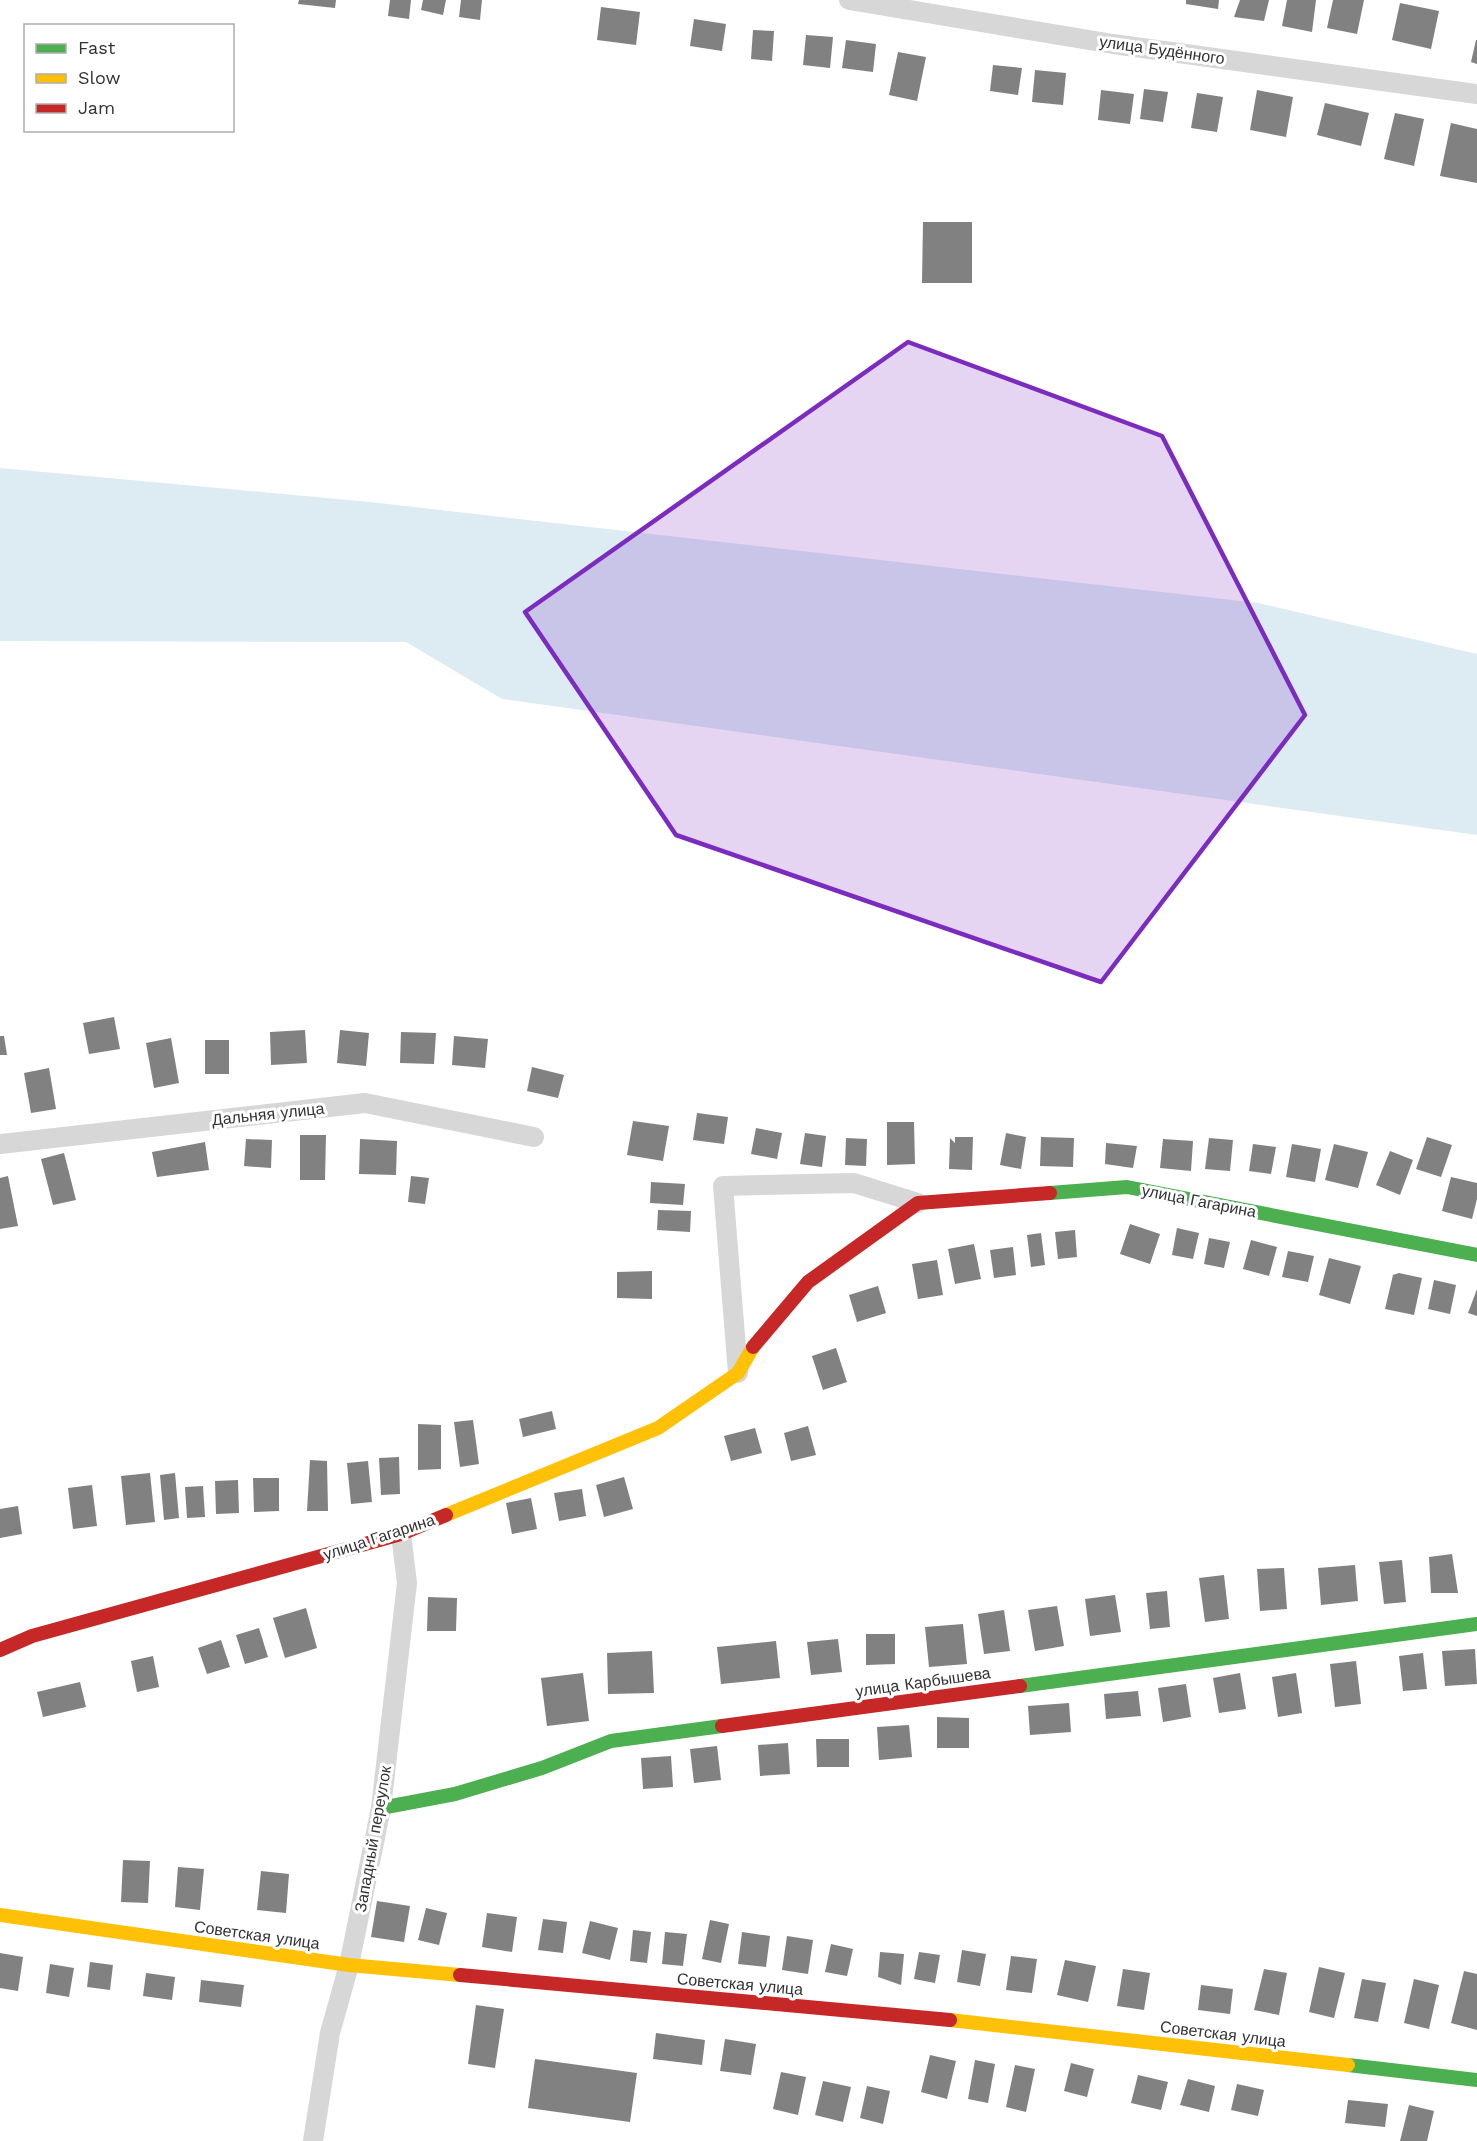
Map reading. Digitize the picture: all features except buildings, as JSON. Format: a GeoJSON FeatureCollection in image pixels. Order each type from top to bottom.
{"type":"FeatureCollection","features":[{"type":"Feature","properties":{"kind":"street","name":"улица Будённого"},"geometry":{"type":"LineString","coordinates":[[849,0],[1113,44],[1477,94]]}},
{"type":"Feature","properties":{"kind":"street","name":"Дальняя улица"},"geometry":{"type":"LineString","coordinates":[[0,1144],[365,1103],[534,1137]]}},
{"type":"Feature","properties":{"kind":"street","name":"улица Гагарина"},"geometry":{"type":"LineString","coordinates":[[738,1373],[723,1186],[854,1183],[918,1203],[1127,1187],[1477,1255]]}},
{"type":"Feature","properties":{"kind":"street","name":"улица Гагарина"},"geometry":{"type":"LineString","coordinates":[[0,1650],[32,1636],[401,1534],[658,1428],[738,1373],[749,1351],[808,1282],[918,1203]]}},
{"type":"Feature","properties":{"kind":"street","name":"Западный переулок"},"geometry":{"type":"LineString","coordinates":[[313,2141],[330,2033],[349,1965],[381,1808],[407,1583],[401,1534]]}},
{"type":"Feature","properties":{"kind":"street","name":"улица Карбышева"},"geometry":{"type":"LineString","coordinates":[[381,1808],[477,1788],[542,1768],[611,1741],[1477,1624]]}},
{"type":"Feature","properties":{"kind":"street","name":"Советская улица"},"geometry":{"type":"LineString","coordinates":[[0,1915],[349,1965],[952,2020],[1477,2080]]}},
{"type":"Feature","properties":{"kind":"highlighted area"},"geometry":{"type":"Polygon","coordinates":[[[908,342],[1162,436],[1305,715],[1101,982],[676,835],[525,612],[908,342]]]}},
{"type":"Feature","properties":{"kind":"shaded area"},"geometry":{"type":"Polygon","coordinates":[[[0,468],[370,502],[1258,603],[1477,654],[1477,835],[502,699],[406,642],[0,641],[0,468]]]}},
{"type":"Feature","properties":{"kind":"traffic: fast"},"geometry":{"type":"LineString","coordinates":[[1050,1193],[1127,1187],[1477,1255]]}},
{"type":"Feature","properties":{"kind":"traffic: fast"},"geometry":{"type":"LineString","coordinates":[[1020,1686],[1477,1624]]}},
{"type":"Feature","properties":{"kind":"traffic: fast"},"geometry":{"type":"LineString","coordinates":[[381,1808],[455,1794],[542,1768],[611,1741],[722,1726]]}},
{"type":"Feature","properties":{"kind":"traffic: fast"},"geometry":{"type":"LineString","coordinates":[[1348,2065],[1477,2080]]}},
{"type":"Feature","properties":{"kind":"traffic: slow"},"geometry":{"type":"LineString","coordinates":[[446,1515],[658,1428],[738,1373],[753,1347]]}},
{"type":"Feature","properties":{"kind":"traffic: slow"},"geometry":{"type":"LineString","coordinates":[[0,1915],[349,1965],[460,1975]]}},
{"type":"Feature","properties":{"kind":"traffic: slow"},"geometry":{"type":"LineString","coordinates":[[950,2020],[1348,2065]]}},
{"type":"Feature","properties":{"kind":"traffic: jam"},"geometry":{"type":"LineString","coordinates":[[753,1347],[808,1282],[918,1203],[1050,1193]]}},
{"type":"Feature","properties":{"kind":"traffic: jam"},"geometry":{"type":"LineString","coordinates":[[0,1650],[32,1636],[401,1534],[446,1515]]}},
{"type":"Feature","properties":{"kind":"traffic: jam"},"geometry":{"type":"LineString","coordinates":[[722,1726],[1020,1686]]}},
{"type":"Feature","properties":{"kind":"traffic: jam"},"geometry":{"type":"LineString","coordinates":[[460,1975],[950,2020]]}}]}
